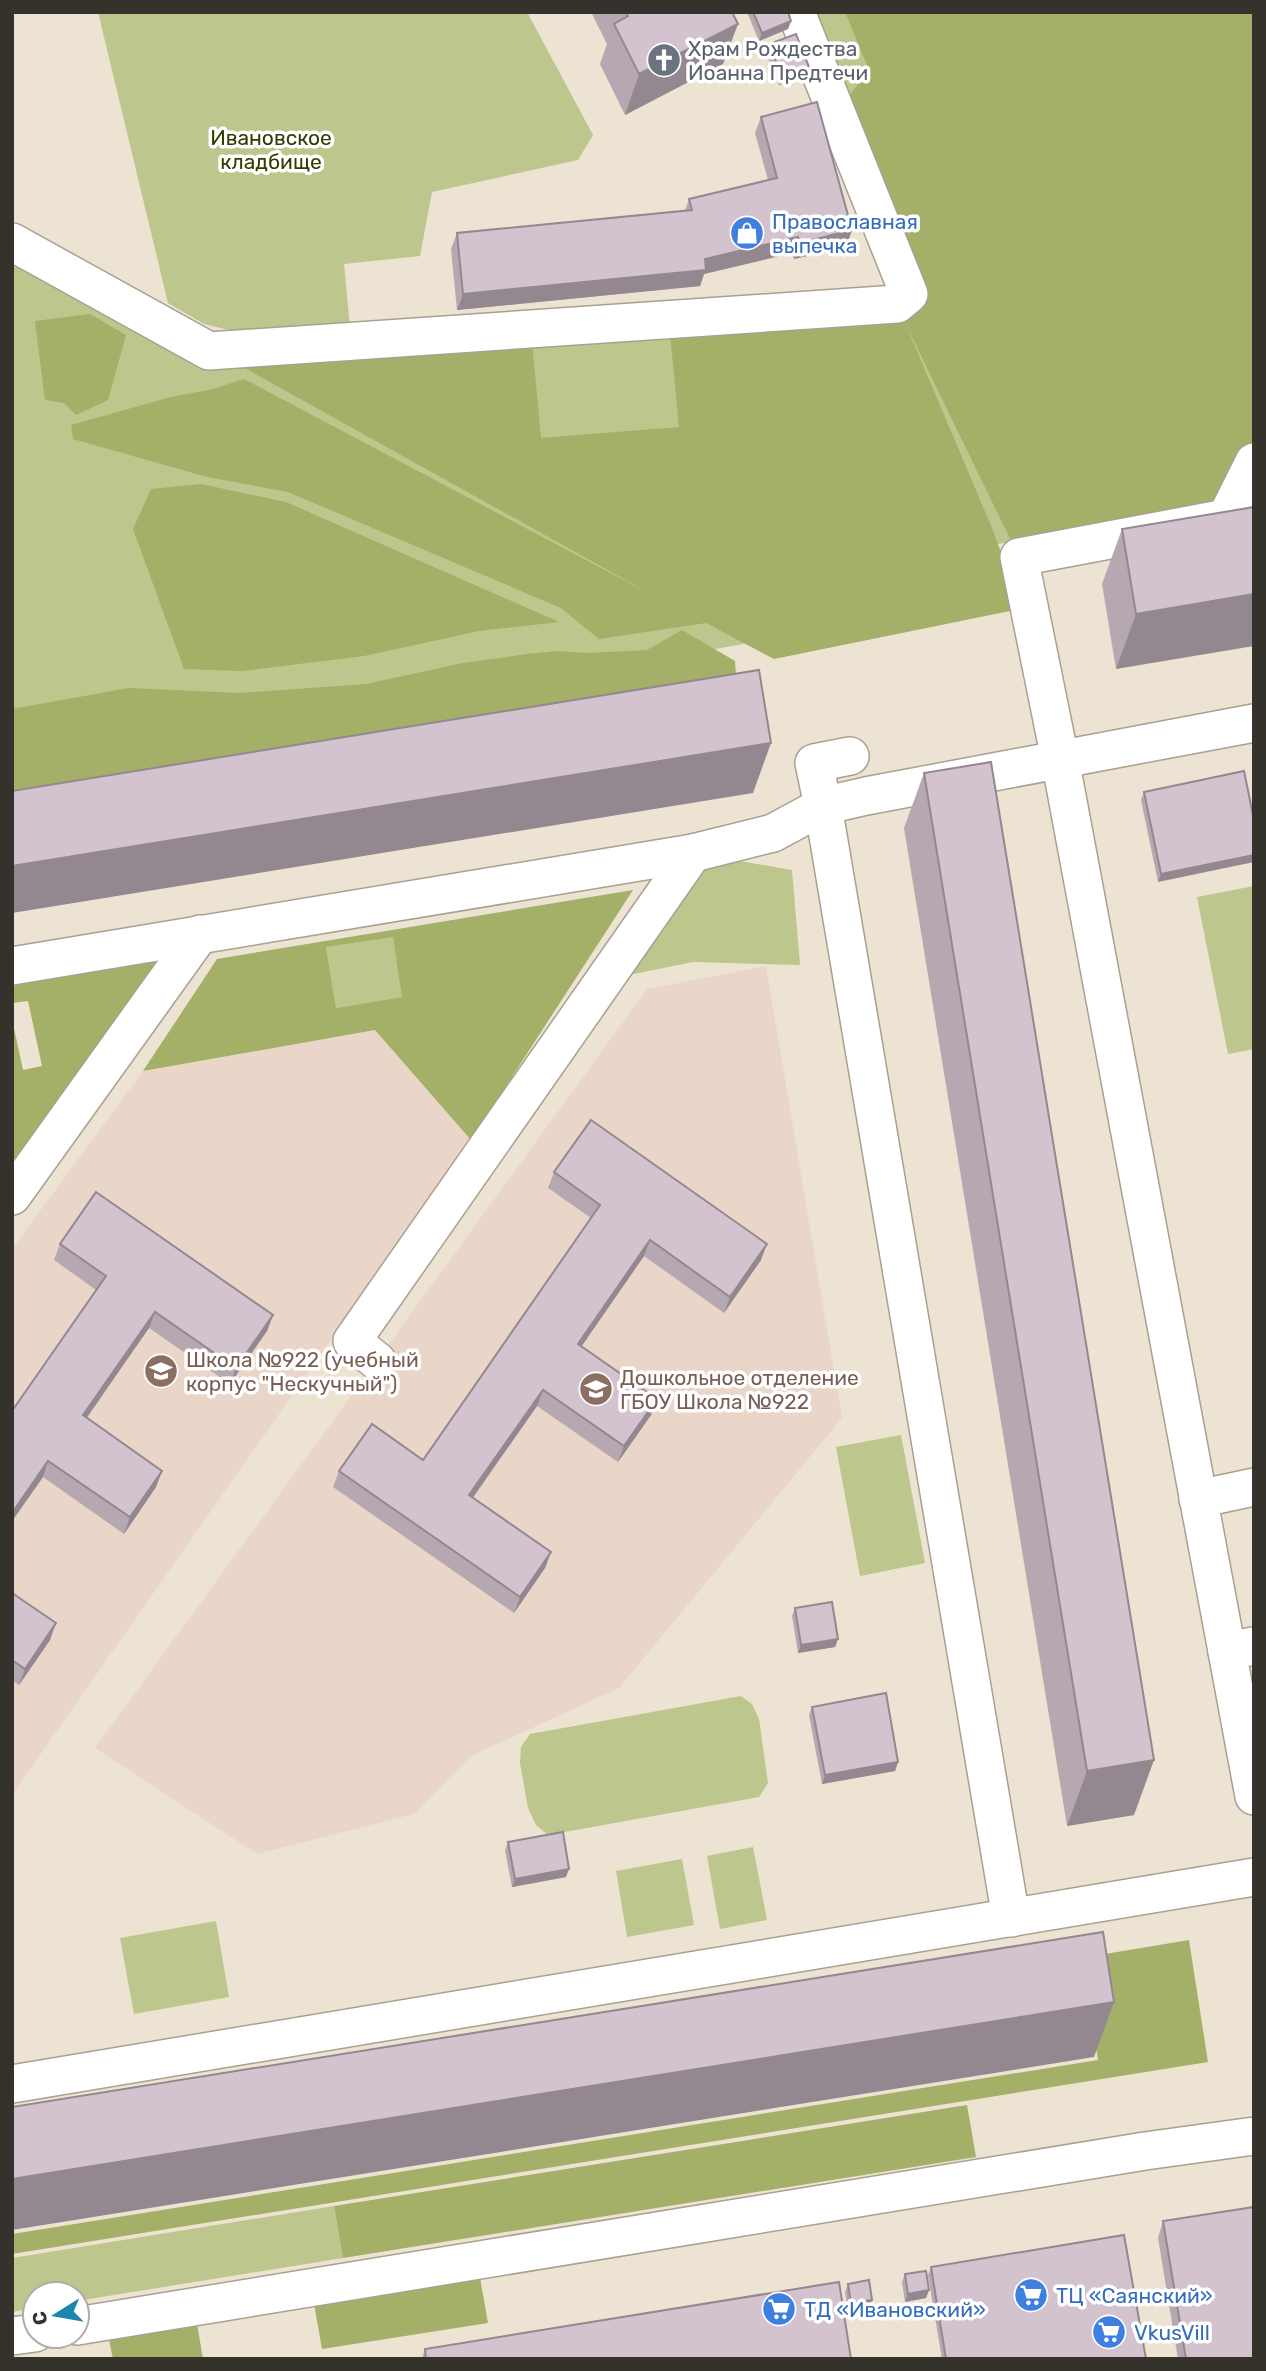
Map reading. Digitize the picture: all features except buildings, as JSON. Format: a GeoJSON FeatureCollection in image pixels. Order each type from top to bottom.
{"type":"FeatureCollection","features":[{"type":"Feature","properties":{"kind":"lane"},"geometry":{"type":"LineString","coordinates":[[12,242],[184,326],[209,351],[719,309],[897,304],[909,294],[796,12]]}},
{"type":"Feature","properties":{"kind":"lane"},"geometry":{"type":"LineString","coordinates":[[1254,462],[1226,518],[1018,557],[1060,759],[1198,1499],[1240,1649],[1254,1796]]}},
{"type":"Feature","properties":{"kind":"lane"},"geometry":{"type":"LineString","coordinates":[[12,965],[693,853],[774,834],[823,806],[866,796],[1254,723]]}},
{"type":"Feature","properties":{"kind":"lane"},"geometry":{"type":"LineString","coordinates":[[850,756],[814,763],[1011,1917]]}},
{"type":"Feature","properties":{"kind":"lane"},"geometry":{"type":"LineString","coordinates":[[377,1361],[352,1342],[693,853]]}},
{"type":"Feature","properties":{"kind":"lane"},"geometry":{"type":"LineString","coordinates":[[12,1196],[200,934]]}},
{"type":"Feature","properties":{"kind":"lane"},"geometry":{"type":"LineString","coordinates":[[1198,1499],[1254,1487]]}},
{"type":"Feature","properties":{"kind":"lane"},"geometry":{"type":"LineString","coordinates":[[12,2084],[1254,1877]]}},
{"type":"Feature","properties":{"kind":"lane"},"geometry":{"type":"LineString","coordinates":[[91,2324],[1158,2149],[1254,2136]]}},
{"type":"Feature","properties":{"kind":"shaded area","name":"Дошкольное отделение ГБОУ Школа №922"},"geometry":{"type":"Polygon","coordinates":[[[766,966],[842,1418],[619,1688],[471,1756],[414,1814],[257,1854],[95,1748],[647,989],[766,966]]]}},
{"type":"Feature","properties":{"kind":"shaded area","name":"Школа №922 (учебный корпус \"Нескучный\")"},"geometry":{"type":"Polygon","coordinates":[[[375,1030],[471,1140],[12,1795],[12,1249],[143,1071],[375,1030]]]}},
{"type":"Feature","properties":{"kind":"green space","name":"Ивановское кладбище"},"geometry":{"type":"Polygon","coordinates":[[[98,12],[527,12],[593,135],[578,160],[432,192],[420,256],[344,264],[350,327],[245,334],[204,324],[168,303],[98,12]]]}},
{"type":"Feature","properties":{"kind":"green space"},"geometry":{"type":"Polygon","coordinates":[[[803,12],[1254,12],[1221,502],[988,546],[999,598],[12,775],[12,256],[207,353],[916,301],[803,12]]]}},
{"type":"Feature","properties":{"kind":"green space"},"geometry":{"type":"Polygon","coordinates":[[[845,12],[1254,12],[1254,462],[1226,518],[1019,557],[906,325],[992,528],[1008,571],[1015,610],[774,659],[706,623],[599,639],[561,608],[288,492],[207,477],[73,439],[71,425],[244,379],[656,597],[225,357],[532,342],[541,438],[679,427],[670,333],[909,294],[897,212],[849,96],[869,70],[845,12]]]}},
{"type":"Feature","properties":{"kind":"green space"},"geometry":{"type":"Polygon","coordinates":[[[90,314],[126,335],[108,400],[76,415],[64,403],[45,400],[35,321],[90,314]]]}},
{"type":"Feature","properties":{"kind":"green space"},"geometry":{"type":"Polygon","coordinates":[[[201,484],[286,502],[559,622],[479,631],[364,656],[242,671],[184,669],[133,529],[151,489],[201,484]]]}},
{"type":"Feature","properties":{"kind":"green space"},"geometry":{"type":"Polygon","coordinates":[[[682,630],[735,661],[738,704],[12,822],[12,709],[129,688],[239,693],[366,684],[463,663],[527,654],[647,650],[682,630]]]}},
{"type":"Feature","properties":{"kind":"green space"},"geometry":{"type":"Polygon","coordinates":[[[693,853],[792,870],[800,965],[693,962],[604,980],[693,853]]]}},
{"type":"Feature","properties":{"kind":"green space"},"geometry":{"type":"Polygon","coordinates":[[[1254,886],[1254,1049],[1228,1054],[1197,897],[1254,886]]]}},
{"type":"Feature","properties":{"kind":"green space"},"geometry":{"type":"Polygon","coordinates":[[[633,890],[471,1140],[375,1030],[143,1071],[217,959],[633,890]],[[393,937],[326,947],[336,1008],[402,997],[393,937]]]}},
{"type":"Feature","properties":{"kind":"green space"},"geometry":{"type":"Polygon","coordinates":[[[393,936],[403,997],[336,1008],[326,947],[393,936]]]}},
{"type":"Feature","properties":{"kind":"green space"},"geometry":{"type":"Polygon","coordinates":[[[166,958],[12,1171],[12,1019],[23,1070],[42,1066],[28,1001],[12,1003],[12,986],[166,958]]]}},
{"type":"Feature","properties":{"kind":"green space"},"geometry":{"type":"Polygon","coordinates":[[[901,1435],[925,1563],[860,1576],[836,1447],[901,1435]]]}},
{"type":"Feature","properties":{"kind":"green space"},"geometry":{"type":"Polygon","coordinates":[[[741,1696],[752,1704],[759,1719],[768,1783],[759,1797],[548,1835],[536,1825],[528,1808],[520,1763],[521,1747],[530,1734],[741,1696]]]}},
{"type":"Feature","properties":{"kind":"green space"},"geometry":{"type":"Polygon","coordinates":[[[753,1847],[767,1920],[720,1929],[707,1856],[753,1847]]]}},
{"type":"Feature","properties":{"kind":"green space"},"geometry":{"type":"Polygon","coordinates":[[[682,1859],[694,1925],[627,1937],[616,1871],[682,1859]]]}},
{"type":"Feature","properties":{"kind":"green space"},"geometry":{"type":"Polygon","coordinates":[[[216,1921],[229,1997],[134,2014],[120,1938],[216,1921]]]}},
{"type":"Feature","properties":{"kind":"green space"},"geometry":{"type":"Polygon","coordinates":[[[1189,1940],[1208,2062],[12,2254],[12,2234],[1098,2060],[1081,1958],[1189,1940]]]}},
{"type":"Feature","properties":{"kind":"green space"},"geometry":{"type":"Polygon","coordinates":[[[967,2105],[976,2157],[343,2258],[334,2206],[967,2105]]]}},
{"type":"Feature","properties":{"kind":"green space"},"geometry":{"type":"Polygon","coordinates":[[[334,2206],[343,2258],[91,2299],[91,2280],[21,2280],[21,2310],[12,2312],[12,2258],[334,2206]]]}},
{"type":"Feature","properties":{"kind":"green space"},"geometry":{"type":"Polygon","coordinates":[[[479,2272],[488,2323],[322,2349],[313,2298],[479,2272]]]}},
{"type":"Feature","properties":{"kind":"green space"},"geometry":{"type":"Polygon","coordinates":[[[197,2324],[203,2359],[113,2359],[109,2340],[197,2324]]]}},
{"type":"Feature","properties":{"kind":"place","name":"Храм Рождества Иоанна Предтечи"},"geometry":{"type":"Point","coordinates":[664,60]}},
{"type":"Feature","properties":{"kind":"place","name":"Православная выпечка"},"geometry":{"type":"Point","coordinates":[747,233]}},
{"type":"Feature","properties":{"kind":"place","name":"Школа №922 (учебный корпус \"Нескучный\")"},"geometry":{"type":"Point","coordinates":[161,1371]}},
{"type":"Feature","properties":{"kind":"place","name":"Дошкольное отделение ГБОУ Школа №922"},"geometry":{"type":"Point","coordinates":[596,1389]}},
{"type":"Feature","properties":{"kind":"place","name":"ТЦ «Саянский»"},"geometry":{"type":"Point","coordinates":[1031,2295]}},
{"type":"Feature","properties":{"kind":"place","name":"ТД «Ивановский»"},"geometry":{"type":"Point","coordinates":[779,2309]}},
{"type":"Feature","properties":{"kind":"place","name":"VkusVill"},"geometry":{"type":"Point","coordinates":[1109,2332]}}]}
